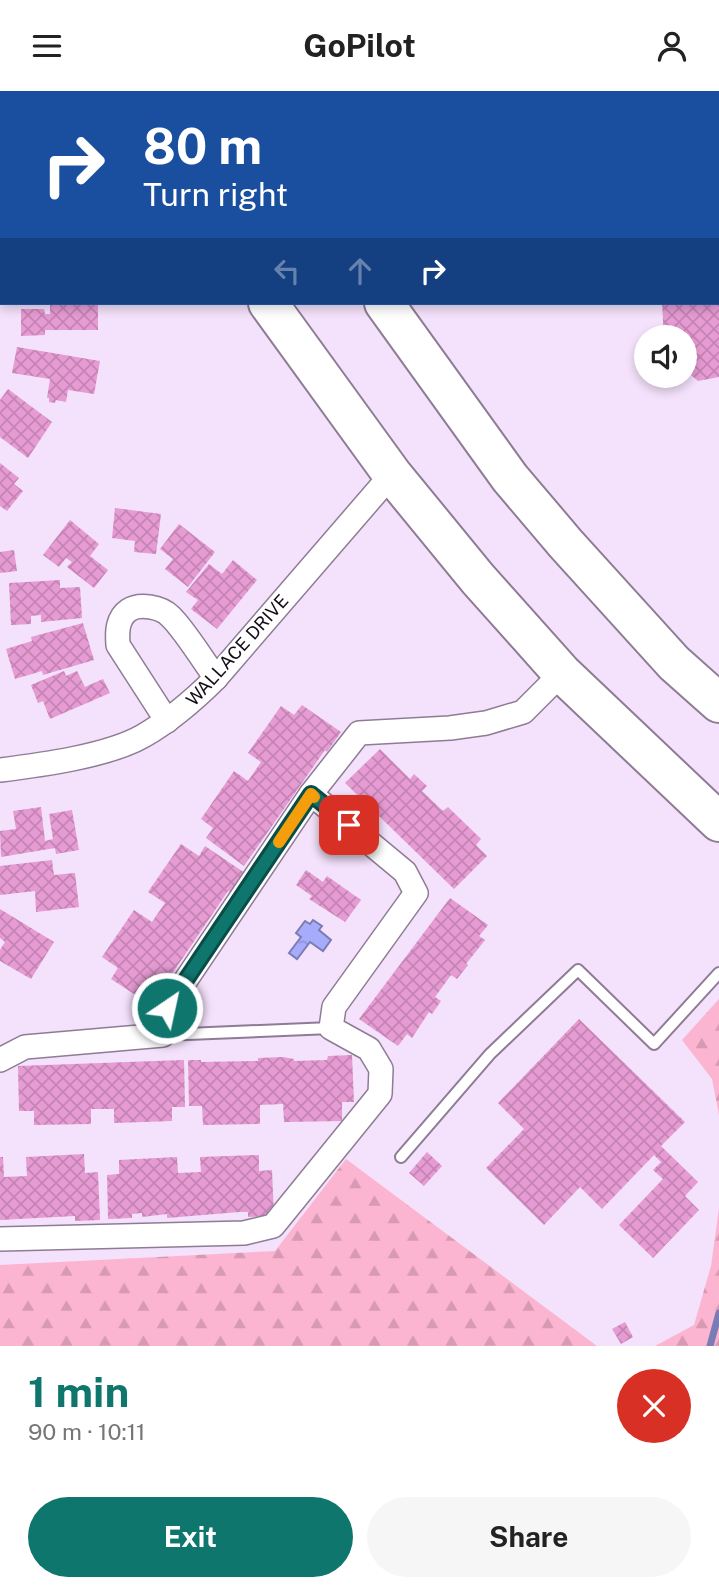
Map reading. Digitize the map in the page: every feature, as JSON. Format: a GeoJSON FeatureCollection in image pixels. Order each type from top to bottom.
{"type":"FeatureCollection","features":[{"type":"Feature","properties":{"kind":"highway"},"geometry":{"type":"LineString","coordinates":[[269,305],[392,474],[478,579],[562,673],[719,823]]}},
{"type":"Feature","properties":{"kind":"highway"},"geometry":{"type":"LineString","coordinates":[[388,305],[510,478],[674,663],[719,703]]}},
{"type":"Feature","properties":{"kind":"street","name":"WALLACE DRIVE"},"geometry":{"type":"LineString","coordinates":[[0,770],[89,755],[141,737],[186,708],[216,678],[392,474]]}},
{"type":"Feature","properties":{"kind":"street"},"geometry":{"type":"LineString","coordinates":[[167,720],[118,645],[117,632],[122,616],[131,608],[145,607],[170,615],[216,678]]}},
{"type":"Feature","properties":{"kind":"street"},"geometry":{"type":"LineString","coordinates":[[0,1060],[25,1047],[163,1035],[167,1008],[311,794],[359,733],[450,728],[486,723],[523,712],[562,673]]}},
{"type":"Feature","properties":{"kind":"street"},"geometry":{"type":"LineString","coordinates":[[0,1239],[244,1233],[273,1226],[380,1094],[381,1069],[369,1049],[331,1028],[334,1007],[416,893],[405,872],[311,794]]}},
{"type":"Feature","properties":{"kind":"lane"},"geometry":{"type":"LineString","coordinates":[[401,1157],[490,1054],[578,971],[654,1044],[719,973]]}},
{"type":"Feature","properties":{"kind":"lane"},"geometry":{"type":"LineString","coordinates":[[163,1035],[331,1028]]}},
{"type":"Feature","properties":{"kind":"green space"},"geometry":{"type":"Polygon","coordinates":[[[719,999],[719,1115],[712,1079],[682,1040],[719,999]]]}},
{"type":"Feature","properties":{"kind":"green space"},"geometry":{"type":"Polygon","coordinates":[[[346,1159],[597,1346],[0,1346],[0,1265],[275,1251],[346,1159]]]}},
{"type":"Feature","properties":{"kind":"green space"},"geometry":{"type":"Polygon","coordinates":[[[719,1208],[719,1346],[655,1346],[694,1325],[711,1266],[719,1208]]]}},
{"type":"Feature","properties":{"kind":"water"},"geometry":{"type":"Polygon","coordinates":[[[313,920],[322,926],[319,930],[331,940],[323,951],[310,942],[297,959],[289,953],[301,937],[296,933],[305,921],[310,924],[313,920]]]}},
{"type":"Feature","properties":{"kind":"building"},"geometry":{"type":"Polygon","coordinates":[[[50,305],[98,305],[98,330],[45,330],[45,335],[21,336],[21,309],[44,309],[45,314],[50,314],[50,305]]]}},
{"type":"Feature","properties":{"kind":"building"},"geometry":{"type":"Polygon","coordinates":[[[662,305],[719,305],[719,377],[698,381],[697,325],[663,325],[662,305]]]}},
{"type":"Feature","properties":{"kind":"building"},"geometry":{"type":"Polygon","coordinates":[[[17,347],[100,361],[94,394],[68,390],[66,402],[49,402],[47,398],[50,379],[12,373],[17,347]]]}},
{"type":"Feature","properties":{"kind":"building"},"geometry":{"type":"Polygon","coordinates":[[[8,389],[52,422],[28,458],[0,437],[0,400],[8,389]]]}},
{"type":"Feature","properties":{"kind":"building"},"geometry":{"type":"Polygon","coordinates":[[[0,463],[19,478],[14,484],[23,491],[7,511],[0,506],[0,463]]]}},
{"type":"Feature","properties":{"kind":"building"},"geometry":{"type":"Polygon","coordinates":[[[115,508],[161,514],[156,554],[134,552],[135,541],[112,538],[115,508]]]}},
{"type":"Feature","properties":{"kind":"building"},"geometry":{"type":"Polygon","coordinates":[[[70,520],[99,544],[90,556],[108,570],[94,588],[67,567],[72,562],[66,558],[59,567],[43,555],[70,520]]]}},
{"type":"Feature","properties":{"kind":"building"},"geometry":{"type":"Polygon","coordinates":[[[179,524],[215,552],[188,587],[165,569],[173,559],[160,549],[179,524]]]}},
{"type":"Feature","properties":{"kind":"building"},"geometry":{"type":"Polygon","coordinates":[[[14,550],[17,571],[0,573],[0,552],[14,550]]]}},
{"type":"Feature","properties":{"kind":"building"},"geometry":{"type":"Polygon","coordinates":[[[233,560],[257,580],[217,629],[191,609],[198,600],[186,592],[209,564],[222,574],[233,560]]]}},
{"type":"Feature","properties":{"kind":"building"},"geometry":{"type":"Polygon","coordinates":[[[60,580],[60,588],[80,587],[82,618],[41,622],[41,615],[31,616],[31,624],[11,625],[9,583],[60,580]]]}},
{"type":"Feature","properties":{"kind":"building"},"geometry":{"type":"Polygon","coordinates":[[[83,623],[94,660],[43,675],[42,671],[15,679],[6,649],[32,641],[31,637],[83,623]]]}},
{"type":"Feature","properties":{"kind":"building"},"geometry":{"type":"Polygon","coordinates":[[[64,671],[66,676],[77,671],[85,687],[103,679],[110,693],[50,719],[43,701],[38,703],[31,685],[64,671]]]}},
{"type":"Feature","properties":{"kind":"building"},"geometry":{"type":"Polygon","coordinates":[[[302,705],[341,732],[327,752],[325,750],[244,866],[206,838],[213,828],[201,819],[234,771],[248,781],[261,762],[248,753],[281,706],[294,715],[302,705]]]}},
{"type":"Feature","properties":{"kind":"building"},"geometry":{"type":"Polygon","coordinates":[[[380,749],[410,779],[414,774],[427,786],[422,791],[443,811],[448,807],[481,839],[476,845],[487,856],[454,889],[345,783],[380,749]]]}},
{"type":"Feature","properties":{"kind":"building"},"geometry":{"type":"Polygon","coordinates":[[[41,807],[45,841],[53,839],[49,814],[72,810],[79,850],[56,854],[55,848],[1,857],[0,831],[16,829],[13,811],[41,807]]]}},
{"type":"Feature","properties":{"kind":"building"},"geometry":{"type":"Polygon","coordinates":[[[181,844],[199,856],[205,846],[245,873],[232,893],[228,891],[151,1005],[111,979],[118,968],[102,957],[134,910],[152,922],[165,903],[148,892],[181,844]]]}},
{"type":"Feature","properties":{"kind":"building"},"geometry":{"type":"Polygon","coordinates":[[[52,860],[54,875],[75,873],[79,907],[36,912],[35,891],[0,895],[0,866],[52,860]]]}},
{"type":"Feature","properties":{"kind":"building"},"geometry":{"type":"Polygon","coordinates":[[[306,870],[323,882],[327,876],[361,900],[345,922],[309,899],[312,896],[296,885],[306,870]]]}},
{"type":"Feature","properties":{"kind":"building"},"geometry":{"type":"Polygon","coordinates":[[[450,898],[488,925],[479,936],[485,940],[457,979],[451,975],[435,997],[441,1001],[432,1014],[429,1012],[412,1038],[407,1034],[398,1046],[359,1019],[450,898]]]}},
{"type":"Feature","properties":{"kind":"building"},"geometry":{"type":"Polygon","coordinates":[[[0,909],[54,942],[31,979],[0,961],[0,950],[5,942],[0,938],[0,909]]]}},
{"type":"Feature","properties":{"kind":"building"},"geometry":{"type":"Polygon","coordinates":[[[579,1019],[685,1122],[661,1146],[698,1182],[685,1196],[699,1210],[653,1258],[619,1225],[663,1179],[653,1170],[661,1162],[654,1155],[602,1209],[580,1187],[544,1225],[486,1168],[524,1129],[498,1103],[579,1019]]]}},
{"type":"Feature","properties":{"kind":"building"},"geometry":{"type":"Polygon","coordinates":[[[352,1055],[354,1102],[342,1102],[342,1121],[284,1122],[283,1104],[260,1105],[260,1124],[203,1125],[202,1106],[189,1106],[188,1060],[258,1061],[258,1058],[283,1057],[294,1061],[327,1060],[328,1056],[352,1055]]]}},
{"type":"Feature","properties":{"kind":"building"},"geometry":{"type":"Polygon","coordinates":[[[184,1060],[185,1107],[172,1107],[172,1121],[114,1123],[114,1109],[91,1109],[91,1124],[34,1125],[34,1111],[19,1111],[18,1066],[184,1060]]]}},
{"type":"Feature","properties":{"kind":"building"},"geometry":{"type":"Polygon","coordinates":[[[427,1152],[442,1166],[424,1186],[409,1173],[427,1152]]]}},
{"type":"Feature","properties":{"kind":"building"},"geometry":{"type":"Polygon","coordinates":[[[84,1154],[85,1173],[98,1172],[100,1220],[75,1221],[75,1216],[0,1220],[0,1157],[3,1157],[4,1177],[27,1176],[26,1157],[84,1154]]]}},
{"type":"Feature","properties":{"kind":"building"},"geometry":{"type":"Polygon","coordinates":[[[259,1155],[259,1171],[272,1170],[274,1216],[248,1217],[248,1212],[239,1212],[167,1218],[167,1214],[142,1217],[142,1213],[132,1214],[132,1218],[108,1219],[107,1175],[119,1174],[119,1160],[177,1157],[178,1173],[201,1172],[200,1157],[259,1155]]]}},
{"type":"Feature","properties":{"kind":"building"},"geometry":{"type":"Polygon","coordinates":[[[625,1322],[633,1337],[621,1344],[612,1329],[625,1322]]]}},
{"type":"Feature","properties":{"kind":"waterway"},"geometry":{"type":"LineString","coordinates":[[710,1346],[719,1313]]}},
{"type":"Feature","properties":{"kind":"slow traffic"},"geometry":{"type":"LineString","coordinates":[[279,842],[311,794],[314,797]]}},
{"type":"Feature","properties":{"kind":"route"},"geometry":{"type":"LineString","coordinates":[[167,1008],[311,794],[349,825]]}}]}
